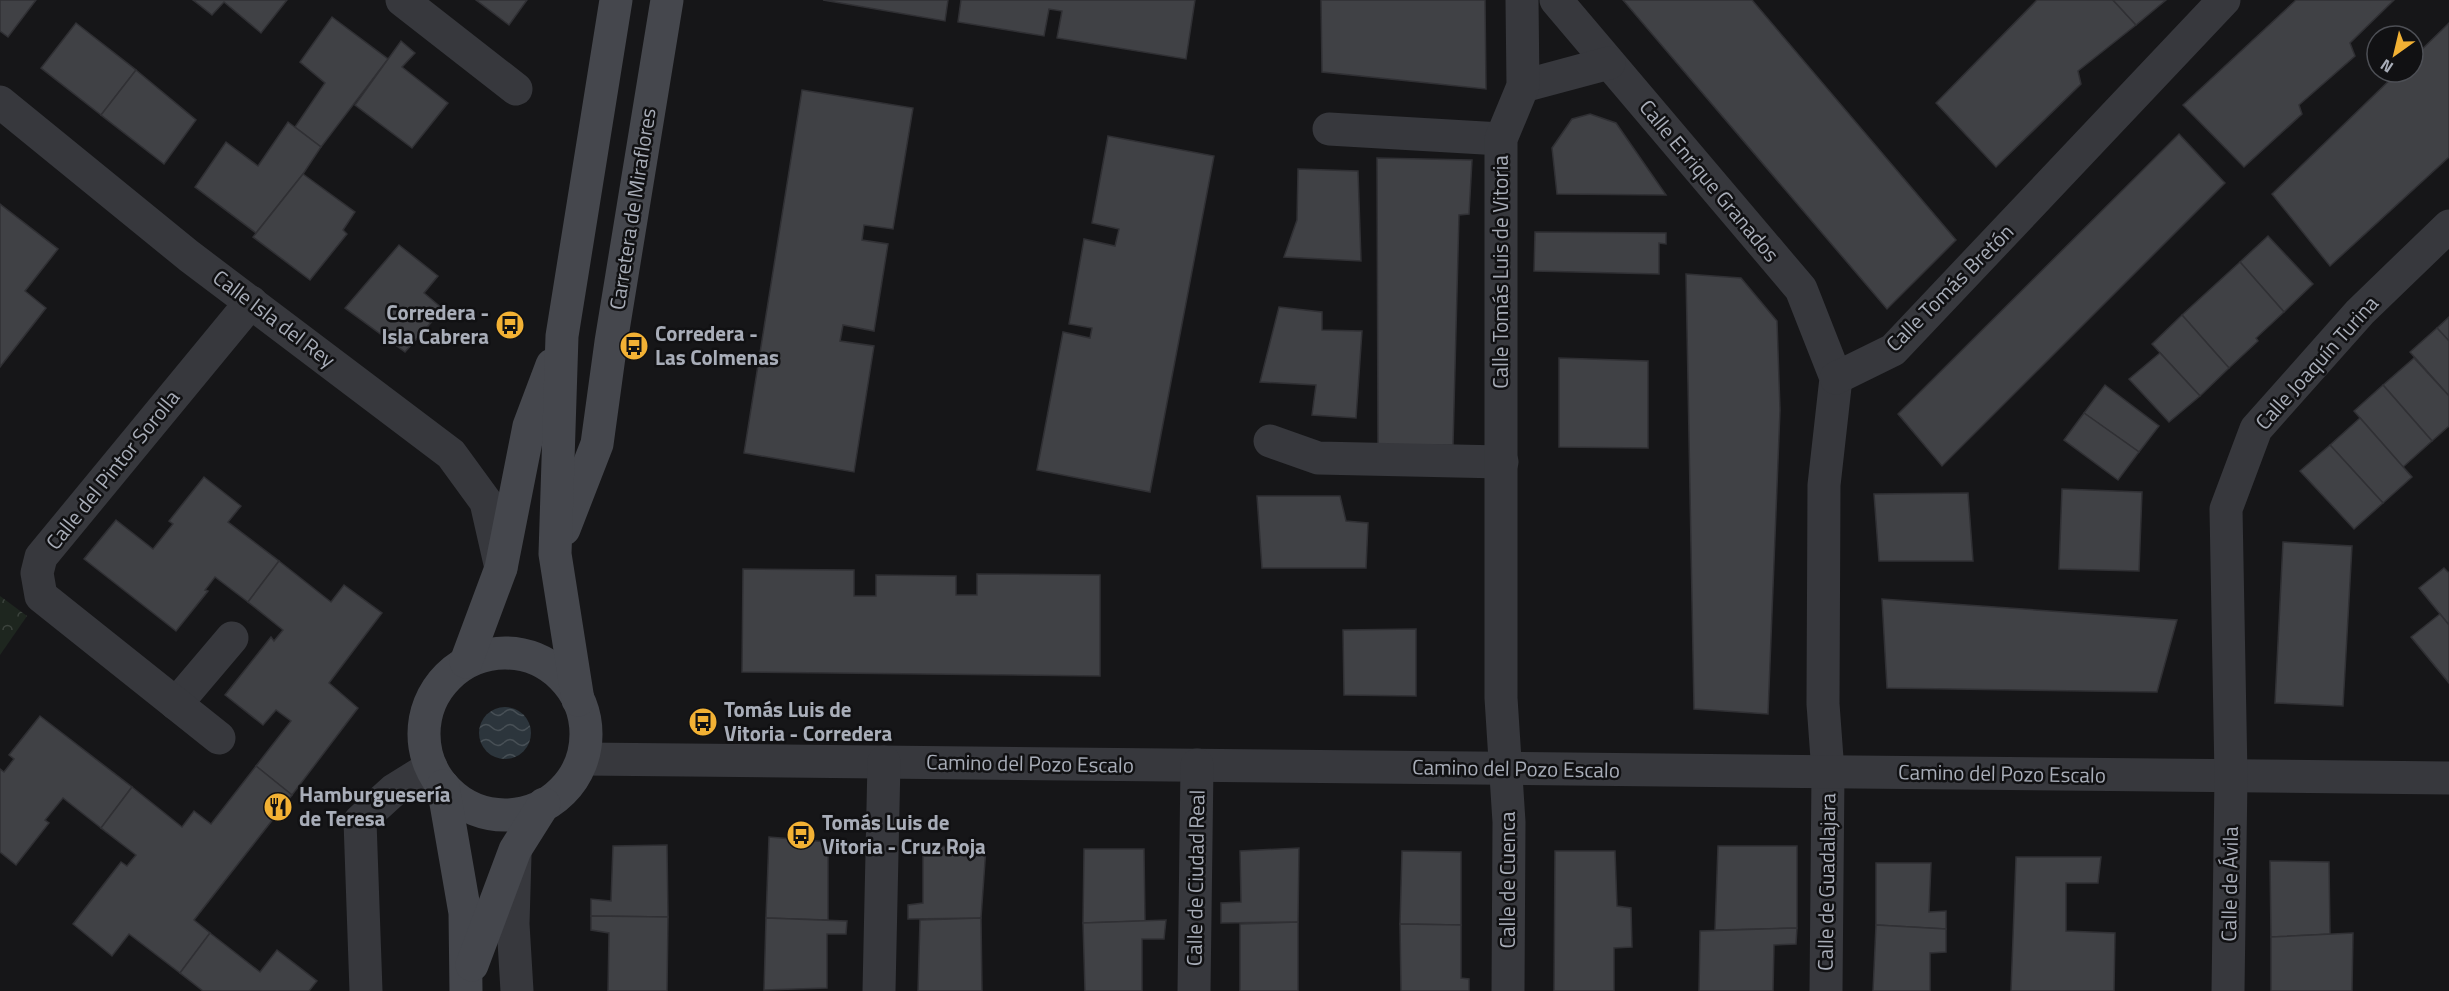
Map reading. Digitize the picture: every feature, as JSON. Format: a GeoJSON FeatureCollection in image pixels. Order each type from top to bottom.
{"type":"FeatureCollection","features":[{"type":"Feature","properties":{"kind":"main road","name":"Carretera de Miraflores"},"geometry":{"type":"LineString","coordinates":[[578,700],[555,554],[562,336],[616,0]]}},
{"type":"Feature","properties":{"kind":"main road","name":"Carretera de Miraflores"},"geometry":{"type":"LineString","coordinates":[[555,554],[597,444],[611,342],[667,0]]}},
{"type":"Feature","properties":{"kind":"main road","name":"Carretera de Miraflores"},"geometry":{"type":"LineString","coordinates":[[466,662],[501,568],[529,426],[562,336]]}},
{"type":"Feature","properties":{"kind":"main road"},"geometry":{"type":"LineString","coordinates":[[437,776],[459,801],[480,811],[502,814],[524,813],[544,804],[561,792],[583,759],[585,728],[578,700],[564,678],[543,662],[517,654],[491,653],[466,662],[446,677],[432,696],[425,719],[424,743],[437,776],[465,913],[466,986]]}},
{"type":"Feature","properties":{"kind":"main road"},"geometry":{"type":"LineString","coordinates":[[466,986],[515,850],[544,804]]}},
{"type":"Feature","properties":{"kind":"street"},"geometry":{"type":"LineString","coordinates":[[402,0],[516,89]]}},
{"type":"Feature","properties":{"kind":"street","name":"Calle Tomás Luis de Vitoria"},"geometry":{"type":"LineString","coordinates":[[1507,769],[1502,698],[1501,139],[1523,86],[1522,0]]}},
{"type":"Feature","properties":{"kind":"street","name":"Calle Enrique Granados"},"geometry":{"type":"LineString","coordinates":[[1556,0],[1801,289],[1836,378]]}},
{"type":"Feature","properties":{"kind":"street","name":"Calle Tomás Bretón"},"geometry":{"type":"LineString","coordinates":[[1836,378],[1893,351],[2224,0]]}},
{"type":"Feature","properties":{"kind":"street"},"geometry":{"type":"LineString","coordinates":[[1523,86],[1609,63]]}},
{"type":"Feature","properties":{"kind":"street","name":"Calle Isla del Rey"},"geometry":{"type":"LineString","coordinates":[[0,102],[189,256],[451,454],[486,502],[501,568]]}},
{"type":"Feature","properties":{"kind":"street"},"geometry":{"type":"LineString","coordinates":[[1329,129],[1501,139]]}},
{"type":"Feature","properties":{"kind":"street","name":"Calle Joaquín Turina"},"geometry":{"type":"LineString","coordinates":[[2231,776],[2226,509],[2256,429],[2360,312],[2449,226]]}},
{"type":"Feature","properties":{"kind":"street","name":"Calle del Pintor Sorolla"},"geometry":{"type":"LineString","coordinates":[[219,738],[41,596],[37,573],[41,557],[250,302]]}},
{"type":"Feature","properties":{"kind":"street"},"geometry":{"type":"LineString","coordinates":[[1828,772],[1823,704],[1824,485],[1836,378]]}},
{"type":"Feature","properties":{"kind":"street"},"geometry":{"type":"LineString","coordinates":[[1270,441],[1318,458],[1502,462]]}},
{"type":"Feature","properties":{"kind":"street"},"geometry":{"type":"LineString","coordinates":[[176,704],[232,638]]}},
{"type":"Feature","properties":{"kind":"street","name":"Camino del Pozo Escalo"},"geometry":{"type":"LineString","coordinates":[[583,759],[2449,778]]}},
{"type":"Feature","properties":{"kind":"street"},"geometry":{"type":"LineString","coordinates":[[879,991],[884,762]]}},
{"type":"Feature","properties":{"kind":"street","name":"Calle de Ciudad Real"},"geometry":{"type":"LineString","coordinates":[[1194,991],[1197,765]]}},
{"type":"Feature","properties":{"kind":"street","name":"Calle de Cuenca"},"geometry":{"type":"LineString","coordinates":[[1507,769],[1508,991]]}},
{"type":"Feature","properties":{"kind":"street","name":"Calle de Guadalajara"},"geometry":{"type":"LineString","coordinates":[[1826,991],[1828,772]]}},
{"type":"Feature","properties":{"kind":"street"},"geometry":{"type":"LineString","coordinates":[[366,991],[360,821],[394,790],[437,776]]}},
{"type":"Feature","properties":{"kind":"street","name":"Calle de Ávila"},"geometry":{"type":"LineString","coordinates":[[2228,991],[2231,776]]}},
{"type":"Feature","properties":{"kind":"street"},"geometry":{"type":"LineString","coordinates":[[515,850],[513,924],[517,991]]}},
{"type":"Feature","properties":{"kind":"green space"},"geometry":{"type":"Polygon","coordinates":[[[0,596],[27,616],[0,655],[0,596]]]}},
{"type":"Feature","properties":{"kind":"water"},"geometry":{"type":"Polygon","coordinates":[[[500,707],[510,707],[519,711],[527,719],[531,733],[527,747],[519,755],[510,759],[500,759],[491,755],[483,747],[479,738],[479,728],[483,719],[491,711],[500,707]]]}},
{"type":"Feature","properties":{"kind":"building"},"geometry":{"type":"Polygon","coordinates":[[[0,0],[36,0],[8,37],[0,31],[0,0]]]}},
{"type":"Feature","properties":{"kind":"building"},"geometry":{"type":"Polygon","coordinates":[[[193,0],[287,0],[261,33],[224,2],[212,15],[193,0]]]}},
{"type":"Feature","properties":{"kind":"building"},"geometry":{"type":"Polygon","coordinates":[[[476,0],[527,0],[509,25],[476,0]]]}},
{"type":"Feature","properties":{"kind":"building"},"geometry":{"type":"Polygon","coordinates":[[[823,0],[948,0],[945,21],[823,0]]]}},
{"type":"Feature","properties":{"kind":"building"},"geometry":{"type":"Polygon","coordinates":[[[961,0],[1195,0],[1186,59],[1057,38],[1062,11],[1049,9],[1044,36],[958,22],[961,0]]]}},
{"type":"Feature","properties":{"kind":"building"},"geometry":{"type":"Polygon","coordinates":[[[1321,0],[1485,0],[1486,89],[1322,72],[1321,0]]]}},
{"type":"Feature","properties":{"kind":"building"},"geometry":{"type":"Polygon","coordinates":[[[1623,0],[1752,0],[1956,240],[1887,309],[1623,0]]]}},
{"type":"Feature","properties":{"kind":"building"},"geometry":{"type":"Polygon","coordinates":[[[2037,0],[2113,0],[2136,25],[2078,71],[2081,84],[1996,167],[1936,103],[2037,0]]]}},
{"type":"Feature","properties":{"kind":"building"},"geometry":{"type":"Polygon","coordinates":[[[2113,0],[2166,0],[2136,25],[2113,0]]]}},
{"type":"Feature","properties":{"kind":"building"},"geometry":{"type":"Polygon","coordinates":[[[2296,0],[2394,0],[2369,24],[2365,24],[2365,28],[2350,43],[2355,56],[2299,105],[2302,114],[2244,167],[2183,105],[2296,0]]]}},
{"type":"Feature","properties":{"kind":"building"},"geometry":{"type":"Polygon","coordinates":[[[332,17],[388,59],[321,147],[295,127],[325,83],[300,62],[332,17]]]}},
{"type":"Feature","properties":{"kind":"building"},"geometry":{"type":"Polygon","coordinates":[[[76,23],[136,70],[101,115],[41,68],[76,23]]]}},
{"type":"Feature","properties":{"kind":"building"},"geometry":{"type":"Polygon","coordinates":[[[2449,23],[2449,157],[2330,266],[2272,194],[2386,84],[2425,84],[2425,46],[2449,23]]]}},
{"type":"Feature","properties":{"kind":"building"},"geometry":{"type":"Polygon","coordinates":[[[401,41],[415,53],[402,67],[448,103],[412,148],[355,105],[401,41]]]}},
{"type":"Feature","properties":{"kind":"building"},"geometry":{"type":"Polygon","coordinates":[[[136,70],[196,120],[164,164],[101,115],[136,70]]]}},
{"type":"Feature","properties":{"kind":"building"},"geometry":{"type":"Polygon","coordinates":[[[802,90],[913,108],[893,229],[864,225],[862,240],[888,244],[874,331],[843,325],[840,341],[874,346],[854,472],[744,453],[802,90]]]}},
{"type":"Feature","properties":{"kind":"building"},"geometry":{"type":"Polygon","coordinates":[[[1590,114],[1616,123],[1666,195],[1557,194],[1552,148],[1572,119],[1590,114]]]}},
{"type":"Feature","properties":{"kind":"building"},"geometry":{"type":"Polygon","coordinates":[[[288,122],[321,147],[303,174],[256,233],[195,187],[226,142],[258,166],[288,122]]]}},
{"type":"Feature","properties":{"kind":"building"},"geometry":{"type":"Polygon","coordinates":[[[2179,134],[2225,183],[1942,466],[1898,414],[2179,134]]]}},
{"type":"Feature","properties":{"kind":"building"},"geometry":{"type":"Polygon","coordinates":[[[1108,136],[1214,156],[1150,492],[1037,470],[1063,332],[1090,338],[1092,328],[1069,324],[1084,239],[1115,246],[1119,229],[1092,223],[1108,136]]]}},
{"type":"Feature","properties":{"kind":"building"},"geometry":{"type":"Polygon","coordinates":[[[1377,158],[1472,160],[1469,214],[1459,215],[1453,445],[1378,445],[1377,158]]]}},
{"type":"Feature","properties":{"kind":"building"},"geometry":{"type":"Polygon","coordinates":[[[1298,169],[1358,171],[1361,261],[1284,257],[1297,220],[1298,169]]]}},
{"type":"Feature","properties":{"kind":"building"},"geometry":{"type":"Polygon","coordinates":[[[303,174],[355,212],[343,230],[347,234],[310,280],[253,237],[303,174]]]}},
{"type":"Feature","properties":{"kind":"building"},"geometry":{"type":"Polygon","coordinates":[[[0,204],[58,249],[25,291],[46,308],[0,367],[0,204]]]}},
{"type":"Feature","properties":{"kind":"building"},"geometry":{"type":"Polygon","coordinates":[[[1535,232],[1666,233],[1666,244],[1659,243],[1659,274],[1534,271],[1535,232]]]}},
{"type":"Feature","properties":{"kind":"building"},"geometry":{"type":"Polygon","coordinates":[[[2268,236],[2313,284],[2284,312],[2240,262],[2268,236]]]}},
{"type":"Feature","properties":{"kind":"building"},"geometry":{"type":"Polygon","coordinates":[[[399,245],[438,276],[424,293],[443,309],[405,352],[345,308],[399,245]]]}},
{"type":"Feature","properties":{"kind":"building"},"geometry":{"type":"Polygon","coordinates":[[[2240,262],[2284,312],[2229,368],[2182,315],[2240,262]]]}},
{"type":"Feature","properties":{"kind":"building"},"geometry":{"type":"Polygon","coordinates":[[[1686,274],[1741,278],[1777,321],[1780,410],[1768,714],[1694,709],[1686,274]]]}},
{"type":"Feature","properties":{"kind":"building"},"geometry":{"type":"Polygon","coordinates":[[[1279,307],[1322,312],[1322,330],[1362,331],[1356,418],[1312,415],[1316,385],[1260,382],[1279,307]]]}},
{"type":"Feature","properties":{"kind":"building"},"geometry":{"type":"Polygon","coordinates":[[[2182,315],[2229,368],[2200,396],[2152,344],[2182,315]]]}},
{"type":"Feature","properties":{"kind":"building"},"geometry":{"type":"Polygon","coordinates":[[[2449,317],[2449,341],[2437,328],[2449,317]]]}},
{"type":"Feature","properties":{"kind":"building"},"geometry":{"type":"Polygon","coordinates":[[[2437,328],[2449,341],[2449,396],[2410,352],[2437,328]]]}},
{"type":"Feature","properties":{"kind":"building"},"geometry":{"type":"Polygon","coordinates":[[[2160,353],[2200,396],[2169,422],[2129,379],[2160,353]]]}},
{"type":"Feature","properties":{"kind":"building"},"geometry":{"type":"Polygon","coordinates":[[[1559,358],[1648,361],[1648,448],[1559,447],[1559,358]]]}},
{"type":"Feature","properties":{"kind":"building"},"geometry":{"type":"Polygon","coordinates":[[[2414,358],[2449,396],[2449,426],[2432,441],[2383,385],[2414,358]]]}},
{"type":"Feature","properties":{"kind":"building"},"geometry":{"type":"Polygon","coordinates":[[[2105,385],[2159,426],[2139,452],[2084,413],[2105,385]]]}},
{"type":"Feature","properties":{"kind":"building"},"geometry":{"type":"Polygon","coordinates":[[[2383,385],[2432,441],[2403,467],[2354,411],[2383,385]]]}},
{"type":"Feature","properties":{"kind":"building"},"geometry":{"type":"Polygon","coordinates":[[[2084,413],[2139,452],[2118,480],[2064,440],[2084,413]]]}},
{"type":"Feature","properties":{"kind":"building"},"geometry":{"type":"Polygon","coordinates":[[[2360,418],[2412,477],[2383,503],[2330,445],[2360,418]]]}},
{"type":"Feature","properties":{"kind":"building"},"geometry":{"type":"Polygon","coordinates":[[[2330,445],[2383,503],[2354,529],[2300,471],[2330,445]]]}},
{"type":"Feature","properties":{"kind":"building"},"geometry":{"type":"Polygon","coordinates":[[[204,477],[241,506],[228,522],[279,561],[248,602],[215,577],[205,590],[208,591],[176,631],[84,559],[116,520],[153,549],[173,524],[169,521],[204,477]]]}},
{"type":"Feature","properties":{"kind":"building"},"geometry":{"type":"Polygon","coordinates":[[[2062,489],[2142,492],[2139,571],[2059,569],[2062,489]]]}},
{"type":"Feature","properties":{"kind":"building"},"geometry":{"type":"Polygon","coordinates":[[[1968,493],[1973,561],[1879,561],[1874,494],[1968,493]]]}},
{"type":"Feature","properties":{"kind":"building"},"geometry":{"type":"Polygon","coordinates":[[[1257,496],[1340,496],[1346,521],[1368,523],[1366,568],[1262,568],[1257,496]]]}},
{"type":"Feature","properties":{"kind":"building"},"geometry":{"type":"Polygon","coordinates":[[[2283,542],[2352,546],[2343,706],[2275,703],[2283,542]]]}},
{"type":"Feature","properties":{"kind":"building"},"geometry":{"type":"Polygon","coordinates":[[[279,561],[331,602],[344,585],[382,613],[329,683],[358,708],[292,795],[256,766],[291,721],[276,710],[263,725],[225,695],[271,637],[274,641],[283,630],[248,602],[279,561]]]}},
{"type":"Feature","properties":{"kind":"building"},"geometry":{"type":"Polygon","coordinates":[[[2444,568],[2449,573],[2449,625],[2419,588],[2444,568]]]}},
{"type":"Feature","properties":{"kind":"building"},"geometry":{"type":"Polygon","coordinates":[[[743,569],[854,570],[854,596],[876,596],[876,575],[956,576],[956,595],[977,595],[977,574],[1100,575],[1100,676],[742,672],[743,569]]]}},
{"type":"Feature","properties":{"kind":"building"},"geometry":{"type":"Polygon","coordinates":[[[1882,599],[2177,620],[2157,692],[1887,688],[1882,599]]]}},
{"type":"Feature","properties":{"kind":"building"},"geometry":{"type":"Polygon","coordinates":[[[2440,614],[2449,625],[2449,683],[2411,637],[2440,614]]]}},
{"type":"Feature","properties":{"kind":"building"},"geometry":{"type":"Polygon","coordinates":[[[1416,629],[1416,696],[1344,695],[1343,630],[1416,629]]]}},
{"type":"Feature","properties":{"kind":"building"},"geometry":{"type":"Polygon","coordinates":[[[40,716],[132,787],[101,828],[63,798],[45,820],[49,823],[16,865],[0,852],[0,769],[4,772],[14,759],[9,755],[40,716]]]}},
{"type":"Feature","properties":{"kind":"building"},"geometry":{"type":"Polygon","coordinates":[[[256,766],[292,795],[194,920],[210,933],[180,973],[129,934],[112,956],[73,924],[121,862],[127,866],[136,855],[101,828],[132,787],[182,827],[194,811],[211,824],[256,766]]]}},
{"type":"Feature","properties":{"kind":"building"},"geometry":{"type":"Polygon","coordinates":[[[769,837],[828,842],[828,920],[766,918],[769,837]]]}},
{"type":"Feature","properties":{"kind":"building"},"geometry":{"type":"Polygon","coordinates":[[[667,845],[668,917],[591,916],[591,899],[611,901],[613,846],[667,845]]]}},
{"type":"Feature","properties":{"kind":"building"},"geometry":{"type":"Polygon","coordinates":[[[923,846],[986,847],[981,918],[908,919],[908,905],[923,903],[923,846]]]}},
{"type":"Feature","properties":{"kind":"building"},"geometry":{"type":"Polygon","coordinates":[[[1718,846],[1797,846],[1797,928],[1715,930],[1718,846]]]}},
{"type":"Feature","properties":{"kind":"building"},"geometry":{"type":"Polygon","coordinates":[[[1299,848],[1298,922],[1221,923],[1221,903],[1241,902],[1240,851],[1299,848]]]}},
{"type":"Feature","properties":{"kind":"building"},"geometry":{"type":"Polygon","coordinates":[[[1084,849],[1144,849],[1145,921],[1083,923],[1084,849]]]}},
{"type":"Feature","properties":{"kind":"building"},"geometry":{"type":"Polygon","coordinates":[[[1402,851],[1461,852],[1461,925],[1400,924],[1402,851]]]}},
{"type":"Feature","properties":{"kind":"building"},"geometry":{"type":"Polygon","coordinates":[[[1555,851],[1615,851],[1617,906],[1631,908],[1632,947],[1614,948],[1614,991],[1554,991],[1555,851]]]}},
{"type":"Feature","properties":{"kind":"building"},"geometry":{"type":"Polygon","coordinates":[[[2016,857],[2101,857],[2098,883],[2066,883],[2066,931],[2115,933],[2114,991],[2011,991],[2016,857]]]}},
{"type":"Feature","properties":{"kind":"building"},"geometry":{"type":"Polygon","coordinates":[[[2270,861],[2329,862],[2330,934],[2271,937],[2270,861]]]}},
{"type":"Feature","properties":{"kind":"building"},"geometry":{"type":"Polygon","coordinates":[[[1876,863],[1931,863],[1929,912],[1946,911],[1946,929],[1876,925],[1876,863]]]}},
{"type":"Feature","properties":{"kind":"building"},"geometry":{"type":"Polygon","coordinates":[[[591,916],[668,917],[667,991],[608,991],[609,933],[591,930],[591,916]]]}},
{"type":"Feature","properties":{"kind":"building"},"geometry":{"type":"Polygon","coordinates":[[[766,918],[847,921],[846,934],[827,934],[827,988],[764,990],[766,918]]]}},
{"type":"Feature","properties":{"kind":"building"},"geometry":{"type":"Polygon","coordinates":[[[981,918],[982,991],[918,991],[920,920],[981,918]]]}},
{"type":"Feature","properties":{"kind":"building"},"geometry":{"type":"Polygon","coordinates":[[[1166,920],[1164,939],[1142,939],[1142,991],[1085,991],[1083,923],[1166,920]]]}},
{"type":"Feature","properties":{"kind":"building"},"geometry":{"type":"Polygon","coordinates":[[[1298,922],[1298,991],[1240,991],[1240,924],[1298,922]]]}},
{"type":"Feature","properties":{"kind":"building"},"geometry":{"type":"Polygon","coordinates":[[[1400,924],[1461,925],[1461,978],[1469,979],[1469,991],[1401,991],[1400,924]]]}},
{"type":"Feature","properties":{"kind":"building"},"geometry":{"type":"Polygon","coordinates":[[[1876,925],[1946,929],[1946,952],[1930,953],[1930,991],[1873,991],[1876,925]]]}},
{"type":"Feature","properties":{"kind":"building"},"geometry":{"type":"Polygon","coordinates":[[[1797,928],[1796,944],[1774,945],[1773,991],[1699,991],[1700,931],[1797,928]]]}},
{"type":"Feature","properties":{"kind":"building"},"geometry":{"type":"Polygon","coordinates":[[[210,933],[260,972],[277,950],[317,981],[309,991],[203,991],[180,973],[210,933]]]}},
{"type":"Feature","properties":{"kind":"building"},"geometry":{"type":"Polygon","coordinates":[[[2353,933],[2352,991],[2271,991],[2271,937],[2353,933]]]}},
{"type":"Feature","properties":{"kind":"place","name":"Corredera - Isla Cabrera"},"geometry":{"type":"Point","coordinates":[510,325]}},
{"type":"Feature","properties":{"kind":"place","name":"Corredera - Las Colmenas"},"geometry":{"type":"Point","coordinates":[634,346]}},
{"type":"Feature","properties":{"kind":"place","name":"Tomás Luis de Vitoria - Corredera"},"geometry":{"type":"Point","coordinates":[703,722]}},
{"type":"Feature","properties":{"kind":"place","name":"Hamburguesería de Teresa"},"geometry":{"type":"Point","coordinates":[278,807]}},
{"type":"Feature","properties":{"kind":"place","name":"Tomás Luis de Vitoria - Cruz Roja"},"geometry":{"type":"Point","coordinates":[801,835]}}]}
